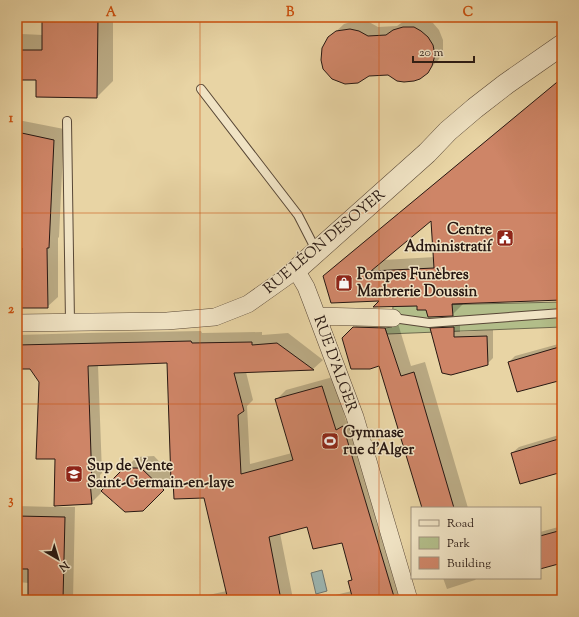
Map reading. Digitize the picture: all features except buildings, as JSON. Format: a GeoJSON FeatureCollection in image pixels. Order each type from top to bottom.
{"type":"FeatureCollection","features":[{"type":"Feature","properties":{"kind":"street","name":"RUE LÉON DESOYER"},"geometry":{"type":"LineString","coordinates":[[17,323],[167,321],[215,317],[248,304],[296,270],[475,108],[506,84],[562,45]]}},
{"type":"Feature","properties":{"kind":"street","name":"RUE D'ALGER"},"geometry":{"type":"LineString","coordinates":[[296,270],[306,287],[318,316],[355,417],[409,600]]}},
{"type":"Feature","properties":{"kind":"street"},"geometry":{"type":"LineString","coordinates":[[318,316],[392,318]]}},
{"type":"Feature","properties":{"kind":"lane"},"geometry":{"type":"LineString","coordinates":[[201,89],[298,215],[316,251]]}},
{"type":"Feature","properties":{"kind":"lane"},"geometry":{"type":"LineString","coordinates":[[67,121],[70,322]]}},
{"type":"Feature","properties":{"kind":"lane"},"geometry":{"type":"LineString","coordinates":[[392,318],[429,323],[562,313]]}},
{"type":"Feature","properties":{"kind":"green space"},"geometry":{"type":"Polygon","coordinates":[[[562,302],[562,327],[387,334],[385,328],[392,327],[393,306],[562,302]]]}},
{"type":"Feature","properties":{"kind":"water"},"geometry":{"type":"Polygon","coordinates":[[[322,570],[327,591],[316,594],[311,573],[322,570]]]}},
{"type":"Feature","properties":{"kind":"place","name":"Centre Administratif"},"geometry":{"type":"Point","coordinates":[505,238]}},
{"type":"Feature","properties":{"kind":"place","name":"Pompes Funèbres Marbrerie Doussin"},"geometry":{"type":"Point","coordinates":[344,283]}},
{"type":"Feature","properties":{"kind":"place","name":"Gymnase rue d'Alger"},"geometry":{"type":"Point","coordinates":[330,441]}},
{"type":"Feature","properties":{"kind":"place","name":"Sup de Vente Saint-Germain-en-laye"},"geometry":{"type":"Point","coordinates":[74,474]}}]}
